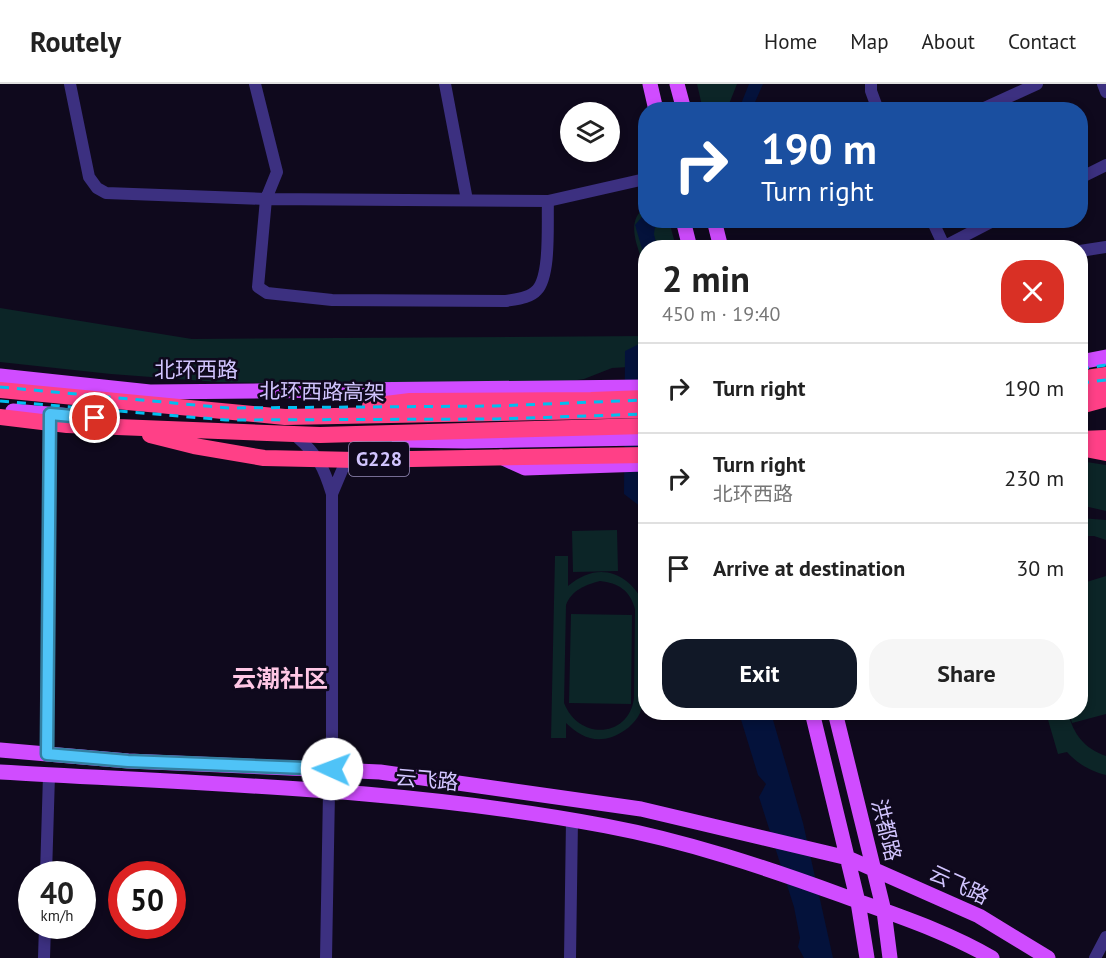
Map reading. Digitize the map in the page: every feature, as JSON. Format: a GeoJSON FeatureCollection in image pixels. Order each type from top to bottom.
{"type":"FeatureCollection","features":[{"type":"Feature","properties":{"kind":"highway"},"geometry":{"type":"LineString","coordinates":[[1088,378],[1106,375]]}},
{"type":"Feature","properties":{"kind":"highway"},"geometry":{"type":"LineString","coordinates":[[1088,390],[1106,388]]}},
{"type":"Feature","properties":{"kind":"highway","name":"北环西路高架"},"geometry":{"type":"LineString","coordinates":[[0,390],[285,417],[638,410]]}},
{"type":"Feature","properties":{"kind":"highway"},"geometry":{"type":"LineString","coordinates":[[299,416],[410,401],[638,398]]}},
{"type":"Feature","properties":{"kind":"highway"},"geometry":{"type":"LineString","coordinates":[[1088,402],[1106,398]]}},
{"type":"Feature","properties":{"kind":"highway","name":"北环西路高架"},"geometry":{"type":"LineString","coordinates":[[0,417],[67,425],[320,435],[638,426]]}},
{"type":"Feature","properties":{"kind":"highway","name":"G228"},"geometry":{"type":"LineString","coordinates":[[117,427],[194,446],[264,458],[379,459],[638,455]]}},
{"type":"Feature","properties":{"kind":"highway"},"geometry":{"type":"LineString","coordinates":[[1088,442],[1104,448]]}},
{"type":"Feature","properties":{"kind":"highway"},"geometry":{"type":"LineString","coordinates":[[1088,449],[1104,448]]}},
{"type":"Feature","properties":{"kind":"main road"},"geometry":{"type":"LineString","coordinates":[[650,84],[654,102]]}},
{"type":"Feature","properties":{"kind":"main road"},"geometry":{"type":"LineString","coordinates":[[677,84],[682,102]]}},
{"type":"Feature","properties":{"kind":"main road"},"geometry":{"type":"LineString","coordinates":[[1088,360],[1106,359]]}},
{"type":"Feature","properties":{"kind":"main road","name":"北环西路"},"geometry":{"type":"LineString","coordinates":[[0,376],[150,392],[638,387]]}},
{"type":"Feature","properties":{"kind":"main road"},"geometry":{"type":"LineString","coordinates":[[0,410],[297,437],[465,441],[638,438]]}},
{"type":"Feature","properties":{"kind":"main road"},"geometry":{"type":"LineString","coordinates":[[465,441],[525,468],[638,464]]}},
{"type":"Feature","properties":{"kind":"main road","name":"洪都路"},"geometry":{"type":"LineString","coordinates":[[814,720],[858,902],[867,958]]}},
{"type":"Feature","properties":{"kind":"main road","name":"洪都路"},"geometry":{"type":"LineString","coordinates":[[837,720],[884,911],[890,958]]}},
{"type":"Feature","properties":{"kind":"main road","name":"云飞路"},"geometry":{"type":"LineString","coordinates":[[0,750],[128,761],[380,772],[630,807],[848,858],[979,916],[1048,958]]}},
{"type":"Feature","properties":{"kind":"main road","name":"云飞路"},"geometry":{"type":"LineString","coordinates":[[0,772],[329,792],[465,804],[572,820],[607,826],[770,869],[858,902]]}},
{"type":"Feature","properties":{"kind":"main road"},"geometry":{"type":"LineString","coordinates":[[858,902],[962,942],[992,958]]}},
{"type":"Feature","properties":{"kind":"street"},"geometry":{"type":"LineString","coordinates":[[70,84],[89,177],[98,188],[106,193],[266,199],[548,201],[638,181]]}},
{"type":"Feature","properties":{"kind":"street"},"geometry":{"type":"LineString","coordinates":[[255,84],[277,172],[266,199],[258,287],[267,293],[332,300],[506,301],[526,297],[536,291],[542,282],[548,201]]}},
{"type":"Feature","properties":{"kind":"street"},"geometry":{"type":"LineString","coordinates":[[445,84],[467,200]]}},
{"type":"Feature","properties":{"kind":"street"},"geometry":{"type":"LineString","coordinates":[[871,84],[875,102]]}},
{"type":"Feature","properties":{"kind":"street"},"geometry":{"type":"LineString","coordinates":[[998,102],[1037,84]]}},
{"type":"Feature","properties":{"kind":"street"},"geometry":{"type":"LineString","coordinates":[[1103,84],[1106,92]]}},
{"type":"Feature","properties":{"kind":"street"},"geometry":{"type":"LineString","coordinates":[[1088,174],[1106,165]]}},
{"type":"Feature","properties":{"kind":"street"},"geometry":{"type":"LineString","coordinates":[[957,240],[980,228]]}},
{"type":"Feature","properties":{"kind":"street"},"geometry":{"type":"LineString","coordinates":[[1088,250],[1106,247]]}},
{"type":"Feature","properties":{"kind":"street"},"geometry":{"type":"LineString","coordinates":[[1088,358],[1106,351]]}},
{"type":"Feature","properties":{"kind":"street"},"geometry":{"type":"LineString","coordinates":[[47,754],[50,414]]}},
{"type":"Feature","properties":{"kind":"street"},"geometry":{"type":"LineString","coordinates":[[297,437],[313,452],[324,470],[332,494],[332,769]]}},
{"type":"Feature","properties":{"kind":"street"},"geometry":{"type":"LineString","coordinates":[[332,494],[343,468],[364,451],[390,440]]}},
{"type":"Feature","properties":{"kind":"street"},"geometry":{"type":"LineString","coordinates":[[46,861],[49,775]]}},
{"type":"Feature","properties":{"kind":"street"},"geometry":{"type":"LineString","coordinates":[[327,958],[329,792]]}},
{"type":"Feature","properties":{"kind":"street"},"geometry":{"type":"LineString","coordinates":[[570,958],[572,820]]}},
{"type":"Feature","properties":{"kind":"street"},"geometry":{"type":"LineString","coordinates":[[1095,958],[1106,937]]}},
{"type":"Feature","properties":{"kind":"street"},"geometry":{"type":"LineString","coordinates":[[44,958],[45,939]]}},
{"type":"Feature","properties":{"kind":"green space"},"geometry":{"type":"Polygon","coordinates":[[[697,84],[737,84],[730,102],[701,102],[697,84]]]}},
{"type":"Feature","properties":{"kind":"green space"},"geometry":{"type":"Polygon","coordinates":[[[638,216],[638,228],[671,228],[674,240],[638,240],[638,248],[634,228],[638,216]]]}},
{"type":"Feature","properties":{"kind":"green space"},"geometry":{"type":"Polygon","coordinates":[[[0,308],[192,339],[638,336],[638,366],[612,368],[584,379],[549,384],[385,385],[218,382],[111,374],[0,362],[0,308]]]}},
{"type":"Feature","properties":{"kind":"green space"},"geometry":{"type":"Polygon","coordinates":[[[1088,462],[1106,465],[1106,511],[1088,507],[1088,462]]]}},
{"type":"Feature","properties":{"kind":"green space"},"geometry":{"type":"Polygon","coordinates":[[[1088,519],[1106,520],[1106,540],[1088,536],[1088,519]]]}},
{"type":"Feature","properties":{"kind":"green space"},"geometry":{"type":"Polygon","coordinates":[[[617,530],[618,571],[573,572],[572,531],[617,530]]]}},
{"type":"Feature","properties":{"kind":"green space"},"geometry":{"type":"Polygon","coordinates":[[[555,556],[568,556],[568,586],[590,573],[612,573],[630,584],[638,594],[638,717],[628,728],[605,739],[593,739],[582,735],[566,723],[566,738],[551,738],[555,556]],[[600,581],[589,584],[572,595],[566,605],[564,703],[571,715],[591,729],[603,730],[623,721],[630,711],[634,698],[635,609],[630,597],[618,586],[600,581]]]}},
{"type":"Feature","properties":{"kind":"green space"},"geometry":{"type":"Polygon","coordinates":[[[1106,576],[1106,714],[1088,719],[1088,582],[1106,576]]]}},
{"type":"Feature","properties":{"kind":"green space"},"geometry":{"type":"Polygon","coordinates":[[[571,614],[632,615],[631,704],[569,703],[571,614]]]}},
{"type":"Feature","properties":{"kind":"green space"},"geometry":{"type":"Polygon","coordinates":[[[1048,720],[1070,720],[1081,740],[1106,756],[1106,775],[1085,767],[1067,752],[1058,754],[1048,720]]]}},
{"type":"Feature","properties":{"kind":"water"},"geometry":{"type":"Polygon","coordinates":[[[749,84],[763,84],[755,102],[742,102],[749,84]]]}},
{"type":"Feature","properties":{"kind":"water"},"geometry":{"type":"Polygon","coordinates":[[[638,221],[638,228],[655,228],[655,240],[639,240],[635,225],[638,221]]]}},
{"type":"Feature","properties":{"kind":"water"},"geometry":{"type":"Polygon","coordinates":[[[638,344],[638,505],[624,494],[625,351],[638,344]]]}},
{"type":"Feature","properties":{"kind":"water"},"geometry":{"type":"Polygon","coordinates":[[[741,720],[773,720],[803,823],[833,958],[804,958],[798,947],[800,938],[794,907],[759,797],[766,784],[758,775],[741,720]]]}},
{"type":"Feature","properties":{"kind":"railway"},"geometry":{"type":"LineString","coordinates":[[1088,368],[1106,365]]}},
{"type":"Feature","properties":{"kind":"railway"},"geometry":{"type":"LineString","coordinates":[[1088,382],[1106,380]]}},
{"type":"Feature","properties":{"kind":"railway"},"geometry":{"type":"LineString","coordinates":[[0,387],[228,408],[495,406],[638,400]]}},
{"type":"Feature","properties":{"kind":"railway"},"geometry":{"type":"LineString","coordinates":[[0,401],[226,420],[497,419],[638,414]]}},
{"type":"Feature","properties":{"kind":"district","name":"云潮社区"},"geometry":{"type":"Point","coordinates":[280,679]}},
{"type":"Feature","properties":{"kind":"route"},"geometry":{"type":"LineString","coordinates":[[95,418],[50,414],[47,754],[128,761],[332,769]]}}]}
